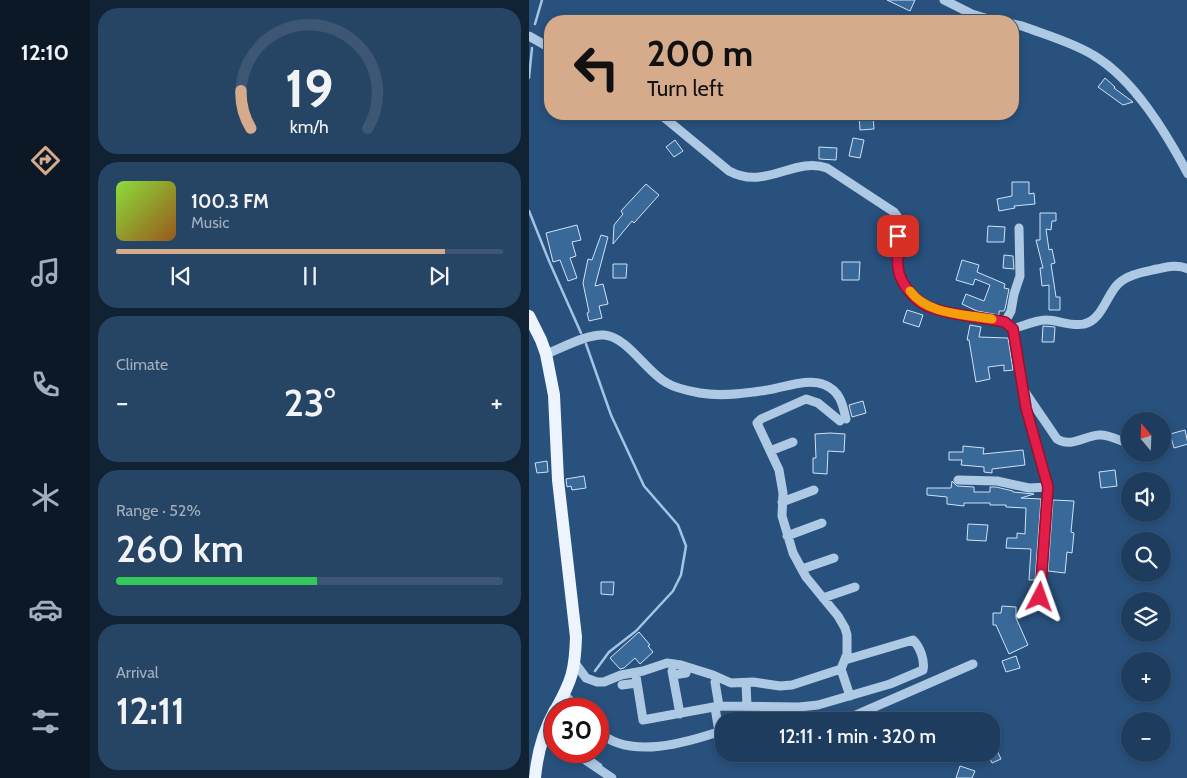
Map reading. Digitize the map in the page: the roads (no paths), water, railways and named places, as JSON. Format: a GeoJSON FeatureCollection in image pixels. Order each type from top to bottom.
{"type":"FeatureCollection","features":[{"type":"Feature","properties":{"kind":"main road"},"geometry":{"type":"LineString","coordinates":[[529,316],[546,354],[554,395],[558,480],[576,637],[573,675],[562,698]]}},
{"type":"Feature","properties":{"kind":"main road"},"geometry":{"type":"LineString","coordinates":[[535,778],[537,760],[544,748]]}},
{"type":"Feature","properties":{"kind":"street"},"geometry":{"type":"LineString","coordinates":[[944,0],[975,15]]}},
{"type":"Feature","properties":{"kind":"street"},"geometry":{"type":"LineString","coordinates":[[1019,25],[1081,48],[1121,76],[1169,139],[1187,174]]}},
{"type":"Feature","properties":{"kind":"street"},"geometry":{"type":"LineString","coordinates":[[529,36],[544,45]]}},
{"type":"Feature","properties":{"kind":"street"},"geometry":{"type":"LineString","coordinates":[[667,120],[729,171],[737,175],[758,178],[808,166],[821,165],[827,168],[897,216],[898,267],[903,281],[913,295],[923,304],[936,309],[1005,322],[1013,329],[1028,415],[1048,487],[1040,597]]}},
{"type":"Feature","properties":{"kind":"street"},"geometry":{"type":"LineString","coordinates":[[1005,322],[1011,311],[1020,276],[1019,228]]}},
{"type":"Feature","properties":{"kind":"street"},"geometry":{"type":"LineString","coordinates":[[1013,329],[1045,320],[1077,325],[1085,324],[1098,315],[1113,290],[1127,278],[1166,267],[1176,266],[1187,269]]}},
{"type":"Feature","properties":{"kind":"street"},"geometry":{"type":"LineString","coordinates":[[546,354],[591,337],[605,335],[615,338],[624,344],[644,365],[660,378],[682,390],[703,394],[746,393],[811,382],[825,385],[835,392],[843,401],[843,420],[818,403],[806,400],[758,421],[757,425],[779,470],[783,493],[782,516],[793,553],[845,628],[848,643],[845,660],[841,669],[850,696]]}},
{"type":"Feature","properties":{"kind":"street"},"geometry":{"type":"LineString","coordinates":[[1023,390],[1057,439],[1063,443],[1098,435],[1121,441]]}},
{"type":"Feature","properties":{"kind":"street"},"geometry":{"type":"LineString","coordinates":[[771,451],[793,442]]}},
{"type":"Feature","properties":{"kind":"street"},"geometry":{"type":"LineString","coordinates":[[958,480],[997,481],[1029,488],[1048,487]]}},
{"type":"Feature","properties":{"kind":"street"},"geometry":{"type":"LineString","coordinates":[[782,502],[814,490]]}},
{"type":"Feature","properties":{"kind":"street"},"geometry":{"type":"LineString","coordinates":[[787,536],[822,524]]}},
{"type":"Feature","properties":{"kind":"street"},"geometry":{"type":"LineString","coordinates":[[802,568],[834,558]]}},
{"type":"Feature","properties":{"kind":"street"},"geometry":{"type":"LineString","coordinates":[[823,598],[855,587]]}},
{"type":"Feature","properties":{"kind":"street"},"geometry":{"type":"LineString","coordinates":[[622,685],[636,679],[643,720],[717,707],[799,707],[818,705],[911,676],[923,670],[924,665],[918,645],[913,640],[845,660]]}},
{"type":"Feature","properties":{"kind":"street"},"geometry":{"type":"LineString","coordinates":[[575,662],[586,678],[597,682],[603,682],[621,674],[645,670],[667,663],[681,665],[713,675],[728,683],[753,682],[775,686],[788,686],[841,669]]}},
{"type":"Feature","properties":{"kind":"street"},"geometry":{"type":"LineString","coordinates":[[863,712],[973,664]]}},
{"type":"Feature","properties":{"kind":"street"},"geometry":{"type":"LineString","coordinates":[[680,714],[673,673],[687,673]]}},
{"type":"Feature","properties":{"kind":"street"},"geometry":{"type":"LineString","coordinates":[[715,682],[718,712]]}},
{"type":"Feature","properties":{"kind":"street"},"geometry":{"type":"LineString","coordinates":[[746,683],[747,706]]}},
{"type":"Feature","properties":{"kind":"street"},"geometry":{"type":"LineString","coordinates":[[564,694],[568,698]]}},
{"type":"Feature","properties":{"kind":"street"},"geometry":{"type":"LineString","coordinates":[[609,739],[625,744],[643,746],[681,743],[715,730]]}},
{"type":"Feature","properties":{"kind":"street"},"geometry":{"type":"LineString","coordinates":[[590,763],[612,778]]}},
{"type":"Feature","properties":{"kind":"waterway"},"geometry":{"type":"LineString","coordinates":[[535,24],[542,0]]}},
{"type":"Feature","properties":{"kind":"waterway"},"geometry":{"type":"LineString","coordinates":[[529,78],[532,48]]}},
{"type":"Feature","properties":{"kind":"waterway"},"geometry":{"type":"LineString","coordinates":[[529,211],[581,333]]}},
{"type":"Feature","properties":{"kind":"waterway"},"geometry":{"type":"LineString","coordinates":[[586,344],[611,415],[644,486],[678,525],[686,546],[681,575],[673,591],[636,631],[609,652],[595,671]]}}]}
